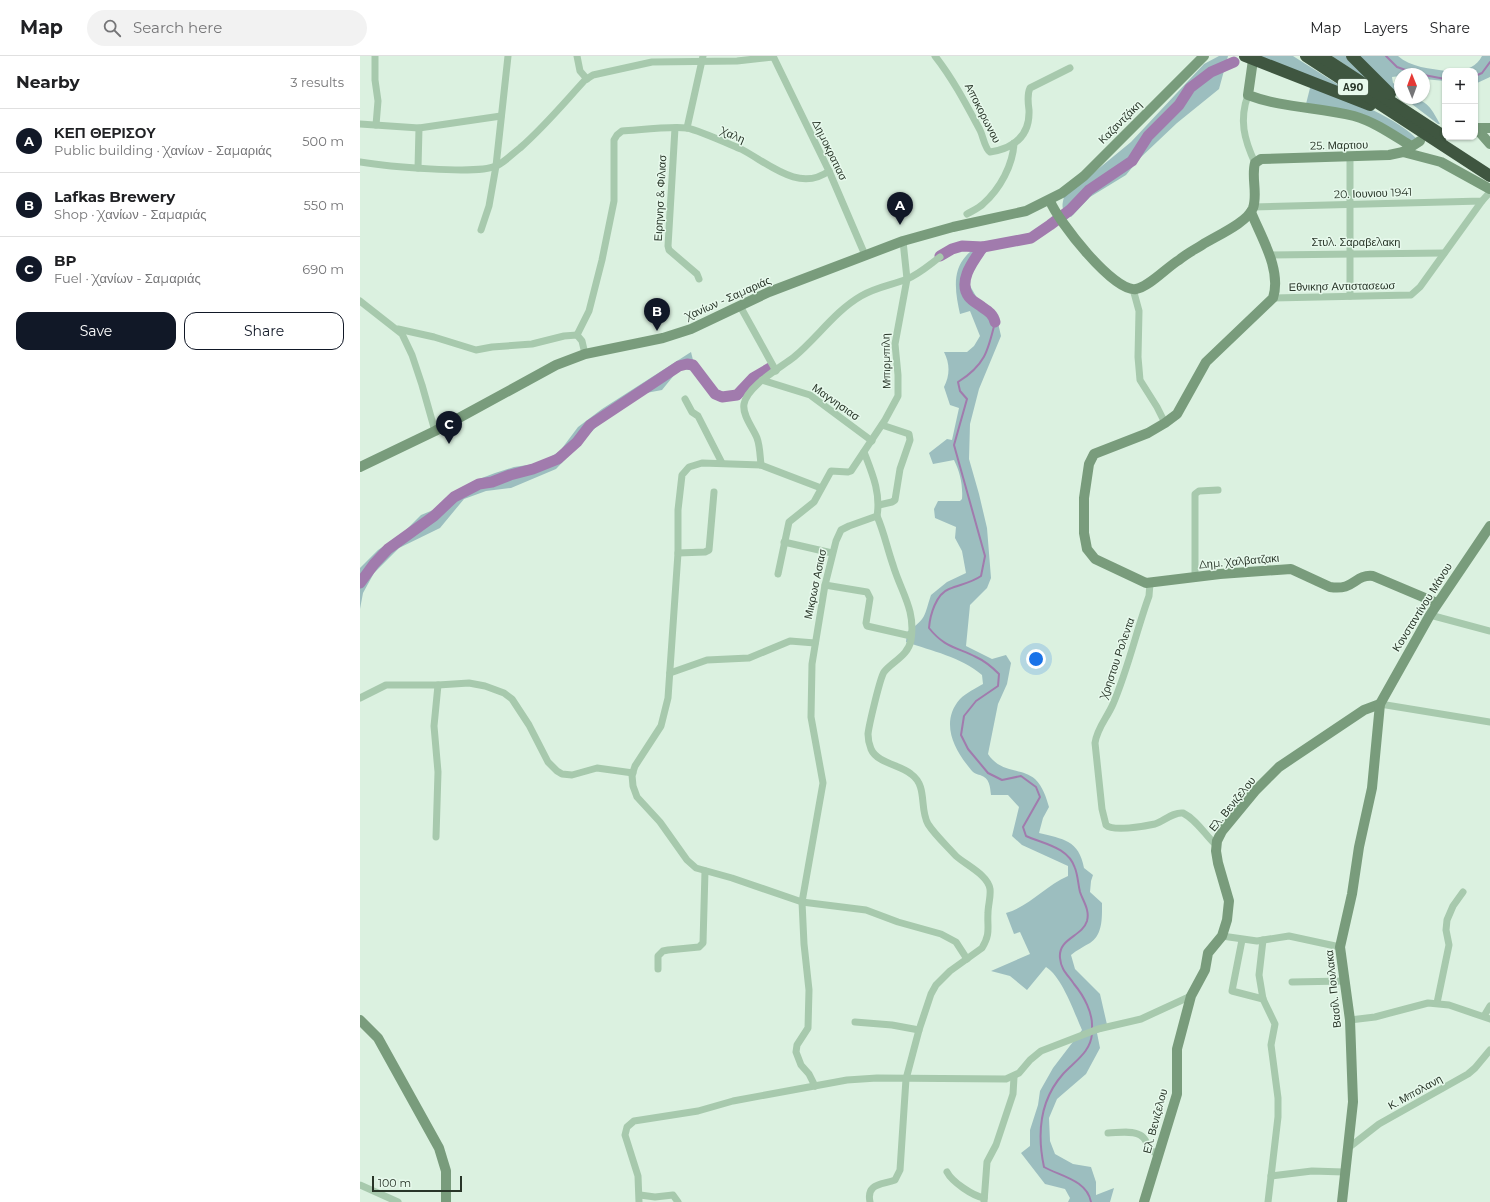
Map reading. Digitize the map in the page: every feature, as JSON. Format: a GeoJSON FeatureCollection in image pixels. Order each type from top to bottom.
{"type":"FeatureCollection","features":[{"type":"Feature","properties":{"kind":"highway","name":"Α90"},"geometry":{"type":"LineString","coordinates":[[1306,56],[1490,166]]}},
{"type":"Feature","properties":{"kind":"highway","name":"Α90"},"geometry":{"type":"LineString","coordinates":[[1321,56],[1490,176]]}},
{"type":"Feature","properties":{"kind":"highway"},"geometry":{"type":"LineString","coordinates":[[1352,56],[1401,113]]}},
{"type":"Feature","properties":{"kind":"highway"},"geometry":{"type":"LineString","coordinates":[[1249,58],[1401,113]]}},
{"type":"Feature","properties":{"kind":"main road","name":"Καζαντζάκη"},"geometry":{"type":"LineString","coordinates":[[1050,201],[1084,176],[1204,56]]}},
{"type":"Feature","properties":{"kind":"main road"},"geometry":{"type":"LineString","coordinates":[[1249,58],[1248,95],[1274,103],[1355,116],[1380,127],[1411,146],[1490,189]]}},
{"type":"Feature","properties":{"kind":"main road"},"geometry":{"type":"LineString","coordinates":[[1478,128],[1490,128]]}},
{"type":"Feature","properties":{"kind":"main road"},"geometry":{"type":"LineString","coordinates":[[1478,130],[1490,144]]}},
{"type":"Feature","properties":{"kind":"main road","name":"25. Μαρτιου"},"geometry":{"type":"LineString","coordinates":[[1255,163],[1261,159],[1389,155],[1411,146]]}},
{"type":"Feature","properties":{"kind":"main road"},"geometry":{"type":"LineString","coordinates":[[1150,583],[1142,581],[1091,555],[1087,549],[1084,538],[1084,498],[1089,464],[1094,454],[1148,433],[1165,423],[1176,414],[1206,362],[1273,298],[1276,289],[1274,272],[1252,210],[1253,170],[1255,163]]}},
{"type":"Feature","properties":{"kind":"main road"},"geometry":{"type":"LineString","coordinates":[[1050,201],[1055,213],[1070,234],[1113,280],[1129,290],[1143,286],[1178,260],[1229,229],[1252,210]]}},
{"type":"Feature","properties":{"kind":"main road","name":"Χανίων - Σαμαριάς"},"geometry":{"type":"LineString","coordinates":[[360,467],[435,432],[556,365],[585,354],[663,338],[691,329],[769,292],[903,241],[953,227],[1026,211],[1050,201]]}},
{"type":"Feature","properties":{"kind":"main road","name":"Κονσταντίνου Μάνου"},"geometry":{"type":"LineString","coordinates":[[1380,704],[1430,615],[1490,526]]}},
{"type":"Feature","properties":{"kind":"main road","name":"Δημ. Χαλβατζακι"},"geometry":{"type":"LineString","coordinates":[[1150,583],[1195,577],[1291,569],[1330,587],[1343,588],[1364,576],[1369,576],[1438,603]]}},
{"type":"Feature","properties":{"kind":"main road","name":"Ελ. Βενιζελου"},"geometry":{"type":"LineString","coordinates":[[1144,1202],[1177,1094],[1177,1049],[1191,996],[1205,970],[1208,953],[1222,936],[1227,920],[1229,901],[1218,863],[1216,845],[1222,831],[1255,791],[1279,767],[1364,710],[1380,704]]}},
{"type":"Feature","properties":{"kind":"main road","name":"Βασίλ. Πουλακα"},"geometry":{"type":"LineString","coordinates":[[1342,1202],[1344,1172],[1353,1102],[1350,1020],[1340,947],[1352,894],[1359,847],[1372,788],[1380,704]]}},
{"type":"Feature","properties":{"kind":"main road"},"geometry":{"type":"LineString","coordinates":[[360,1020],[378,1038],[438,1148],[446,1171],[446,1202]]}},
{"type":"Feature","properties":{"kind":"street"},"geometry":{"type":"LineString","coordinates":[[375,56],[375,80],[378,101],[376,125]]}},
{"type":"Feature","properties":{"kind":"street"},"geometry":{"type":"LineString","coordinates":[[481,230],[489,206],[496,166],[508,56]]}},
{"type":"Feature","properties":{"kind":"street"},"geometry":{"type":"LineString","coordinates":[[577,56],[580,71],[587,79]]}},
{"type":"Feature","properties":{"kind":"street"},"geometry":{"type":"LineString","coordinates":[[360,162],[379,166],[480,170],[496,166],[542,128],[587,79],[593,75],[653,59],[737,61],[773,56]]}},
{"type":"Feature","properties":{"kind":"street","name":"Δημοκρατιασ"},"geometry":{"type":"LineString","coordinates":[[773,56],[829,171],[865,255]]}},
{"type":"Feature","properties":{"kind":"street","name":"Αποκορωνου"},"geometry":{"type":"LineString","coordinates":[[935,56],[955,84],[983,137],[988,150],[996,151],[1014,143],[1026,132],[1028,128],[1030,88],[1070,68]]}},
{"type":"Feature","properties":{"kind":"street"},"geometry":{"type":"LineString","coordinates":[[687,128],[702,59]]}},
{"type":"Feature","properties":{"kind":"street"},"geometry":{"type":"LineString","coordinates":[[1248,95],[1243,118],[1243,131],[1246,143],[1255,163]]}},
{"type":"Feature","properties":{"kind":"street"},"geometry":{"type":"LineString","coordinates":[[360,124],[419,128],[501,116]]}},
{"type":"Feature","properties":{"kind":"street"},"geometry":{"type":"LineString","coordinates":[[418,168],[419,128]]}},
{"type":"Feature","properties":{"kind":"street","name":"Ειρηνησ & Φιλιασ"},"geometry":{"type":"LineString","coordinates":[[675,128],[668,246],[669,250],[697,274],[699,279]]}},
{"type":"Feature","properties":{"kind":"street","name":"Χαλη"},"geometry":{"type":"LineString","coordinates":[[577,335],[589,311],[602,260],[614,201],[614,140],[622,131],[687,128],[741,150],[784,175],[809,179],[821,177],[829,171]]}},
{"type":"Feature","properties":{"kind":"street"},"geometry":{"type":"LineString","coordinates":[[967,214],[983,205],[996,189],[1009,169],[1014,143]]}},
{"type":"Feature","properties":{"kind":"street"},"geometry":{"type":"LineString","coordinates":[[1350,157],[1350,296]]}},
{"type":"Feature","properties":{"kind":"street"},"geometry":{"type":"LineString","coordinates":[[1444,253],[1490,192]]}},
{"type":"Feature","properties":{"kind":"street","name":"20. Ιουνιου 1941"},"geometry":{"type":"LineString","coordinates":[[1252,210],[1482,201]]}},
{"type":"Feature","properties":{"kind":"street","name":"Μπιρμπιλη"},"geometry":{"type":"LineString","coordinates":[[822,488],[831,472],[851,471],[882,426],[898,396],[898,375],[895,344],[907,279],[903,241]]}},
{"type":"Feature","properties":{"kind":"street","name":"Στυλ. Σαραβελακη"},"geometry":{"type":"LineString","coordinates":[[1269,255],[1444,253]]}},
{"type":"Feature","properties":{"kind":"street","name":"Εθνικησ Αντιστασεωσ"},"geometry":{"type":"LineString","coordinates":[[1273,298],[1412,294],[1420,287],[1444,253]]}},
{"type":"Feature","properties":{"kind":"street"},"geometry":{"type":"LineString","coordinates":[[761,465],[757,440],[745,412],[744,405],[749,393],[762,380],[776,371],[810,343],[844,308],[862,296],[881,287],[907,279],[922,271],[940,257]]}},
{"type":"Feature","properties":{"kind":"street"},"geometry":{"type":"LineString","coordinates":[[1133,289],[1139,311],[1138,357],[1140,380],[1158,407],[1165,423]]}},
{"type":"Feature","properties":{"kind":"street"},"geometry":{"type":"LineString","coordinates":[[360,301],[378,317],[402,334],[412,355],[435,432]]}},
{"type":"Feature","properties":{"kind":"street"},"geometry":{"type":"LineString","coordinates":[[740,306],[776,371]]}},
{"type":"Feature","properties":{"kind":"street"},"geometry":{"type":"LineString","coordinates":[[398,330],[434,337],[476,350],[492,347],[532,344],[564,336],[577,335],[582,341],[585,354]]}},
{"type":"Feature","properties":{"kind":"street","name":"Μαγνησιασ"},"geometry":{"type":"LineString","coordinates":[[762,380],[810,395],[872,441]]}},
{"type":"Feature","properties":{"kind":"street"},"geometry":{"type":"LineString","coordinates":[[685,399],[692,412],[698,416],[722,463]]}},
{"type":"Feature","properties":{"kind":"street"},"geometry":{"type":"LineString","coordinates":[[879,505],[895,500],[900,469],[910,440],[909,434],[882,426]]}},
{"type":"Feature","properties":{"kind":"street"},"geometry":{"type":"LineString","coordinates":[[864,452],[875,480],[879,505],[877,516],[897,578],[908,602],[911,636],[906,652],[887,669],[881,680],[868,734],[869,742],[873,753],[911,774],[917,780],[921,788],[925,818],[929,825],[957,856],[986,880],[989,884],[990,890],[988,915],[989,935],[982,948],[936,985],[931,994],[919,1030],[906,1079],[900,1170],[894,1180],[874,1186],[870,1191],[870,1202]]}},
{"type":"Feature","properties":{"kind":"street"},"geometry":{"type":"LineString","coordinates":[[778,574],[790,520],[814,502],[822,488],[761,465],[722,463],[694,465],[685,471],[682,476],[678,510],[678,553],[668,698],[661,726],[635,766],[633,773],[633,786],[637,797],[660,822],[687,860],[696,868],[732,878],[802,902],[866,910],[898,922],[942,934],[956,942],[967,959]]}},
{"type":"Feature","properties":{"kind":"street"},"geometry":{"type":"LineString","coordinates":[[1195,577],[1195,494],[1198,492],[1218,490]]}},
{"type":"Feature","properties":{"kind":"street"},"geometry":{"type":"LineString","coordinates":[[678,553],[705,552],[709,550],[714,492]]}},
{"type":"Feature","properties":{"kind":"street","name":"Μικρωσ Ασιασ"},"geometry":{"type":"LineString","coordinates":[[815,1086],[813,1079],[801,1065],[796,1052],[797,1046],[808,1028],[809,990],[804,944],[802,902],[822,792],[823,776],[811,717],[811,692],[815,643],[832,553],[841,530],[877,516]]}},
{"type":"Feature","properties":{"kind":"street"},"geometry":{"type":"LineString","coordinates":[[784,542],[832,553]]}},
{"type":"Feature","properties":{"kind":"street","name":"Χρηστου Ρολεντα"},"geometry":{"type":"LineString","coordinates":[[1150,583],[1149,596],[1122,678],[1112,706],[1096,735],[1095,743],[1102,809],[1106,825],[1113,829],[1156,824],[1177,813],[1183,812],[1196,822],[1209,839],[1216,845]]}},
{"type":"Feature","properties":{"kind":"street"},"geometry":{"type":"LineString","coordinates":[[825,585],[867,592],[870,598],[866,622],[867,626],[911,636]]}},
{"type":"Feature","properties":{"kind":"street"},"geometry":{"type":"LineString","coordinates":[[1430,615],[1490,631]]}},
{"type":"Feature","properties":{"kind":"street"},"geometry":{"type":"LineString","coordinates":[[670,673],[707,660],[749,658],[790,641],[815,643]]}},
{"type":"Feature","properties":{"kind":"street"},"geometry":{"type":"LineString","coordinates":[[360,698],[386,685],[474,684],[508,695],[525,718],[548,762],[562,774],[578,774],[593,768],[633,773]]}},
{"type":"Feature","properties":{"kind":"street"},"geometry":{"type":"LineString","coordinates":[[436,836],[438,772],[434,726],[438,685]]}},
{"type":"Feature","properties":{"kind":"street"},"geometry":{"type":"LineString","coordinates":[[1380,704],[1490,722]]}},
{"type":"Feature","properties":{"kind":"street"},"geometry":{"type":"LineString","coordinates":[[658,969],[658,956],[663,951],[699,947],[703,942],[705,871]]}},
{"type":"Feature","properties":{"kind":"street"},"geometry":{"type":"LineString","coordinates":[[1437,1003],[1449,945],[1446,930],[1447,920],[1453,906],[1463,892]]}},
{"type":"Feature","properties":{"kind":"street"},"geometry":{"type":"LineString","coordinates":[[1222,936],[1242,940],[1263,940],[1289,936],[1340,947]]}},
{"type":"Feature","properties":{"kind":"street"},"geometry":{"type":"LineString","coordinates":[[1242,940],[1232,991],[1263,999]]}},
{"type":"Feature","properties":{"kind":"street"},"geometry":{"type":"LineString","coordinates":[[1263,940],[1258,975],[1263,999],[1275,1024],[1271,1045],[1277,1079],[1278,1117],[1268,1202]]}},
{"type":"Feature","properties":{"kind":"street"},"geometry":{"type":"LineString","coordinates":[[1292,982],[1344,981]]}},
{"type":"Feature","properties":{"kind":"street"},"geometry":{"type":"LineString","coordinates":[[678,1202],[673,1195],[639,1198],[634,1162],[625,1135],[627,1127],[634,1120],[698,1111],[733,1100],[847,1080],[876,1078],[980,1078],[998,1080],[1014,1077],[1041,1051],[1088,1032],[1141,1019],[1191,996]]}},
{"type":"Feature","properties":{"kind":"street"},"geometry":{"type":"LineString","coordinates":[[1350,1020],[1375,1017],[1416,1005],[1437,1003],[1449,1005],[1487,1018],[1490,1006]]}},
{"type":"Feature","properties":{"kind":"street"},"geometry":{"type":"LineString","coordinates":[[855,1022],[892,1025],[919,1030]]}},
{"type":"Feature","properties":{"kind":"street","name":"Κ. Μπολανη"},"geometry":{"type":"LineString","coordinates":[[1347,1150],[1379,1124],[1468,1074],[1490,1050]]}},
{"type":"Feature","properties":{"kind":"street"},"geometry":{"type":"LineString","coordinates":[[947,1172],[952,1179],[984,1200],[987,1162],[996,1145],[1014,1094],[1014,1077]]}},
{"type":"Feature","properties":{"kind":"street"},"geometry":{"type":"LineString","coordinates":[[1108,1133],[1139,1134],[1144,1138],[1150,1150],[1159,1154]]}},
{"type":"Feature","properties":{"kind":"street"},"geometry":{"type":"LineString","coordinates":[[1271,1176],[1312,1171],[1344,1172]]}},
{"type":"Feature","properties":{"kind":"street"},"geometry":{"type":"LineString","coordinates":[[360,1185],[398,1202]]}},
{"type":"Feature","properties":{"kind":"shaded area"},"geometry":{"type":"Polygon","coordinates":[[[1219,56],[1228,56],[1219,89],[1177,123],[1139,159],[1126,175],[1090,197],[1071,217],[1066,213],[1063,209],[1064,197],[1131,142],[1204,64],[1219,56]]]}},
{"type":"Feature","properties":{"kind":"shaded area"},"geometry":{"type":"Polygon","coordinates":[[[1254,56],[1293,56],[1350,92],[1254,56]]]}},
{"type":"Feature","properties":{"kind":"shaded area"},"geometry":{"type":"Polygon","coordinates":[[[1332,56],[1349,56],[1372,83],[1332,56]]]}},
{"type":"Feature","properties":{"kind":"shaded area"},"geometry":{"type":"Polygon","coordinates":[[[1356,56],[1398,56],[1408,63],[1428,68],[1394,68],[1394,77],[1392,77],[1394,90],[1373,74],[1356,56]]]}},
{"type":"Feature","properties":{"kind":"shaded area"},"geometry":{"type":"Polygon","coordinates":[[[1482,56],[1490,56],[1490,77],[1478,83],[1478,68],[1469,68],[1482,56]]]}},
{"type":"Feature","properties":{"kind":"shaded area"},"geometry":{"type":"Polygon","coordinates":[[[1430,68],[1442,70],[1442,81],[1430,80],[1430,68]]]}},
{"type":"Feature","properties":{"kind":"shaded area"},"geometry":{"type":"Polygon","coordinates":[[[1311,84],[1352,100],[1394,121],[1416,138],[1409,142],[1370,118],[1306,104],[1311,84]]]}},
{"type":"Feature","properties":{"kind":"shaded area"},"geometry":{"type":"Polygon","coordinates":[[[1412,104],[1426,104],[1440,124],[1412,104]]]}},
{"type":"Feature","properties":{"kind":"shaded area"},"geometry":{"type":"Polygon","coordinates":[[[991,242],[975,266],[970,277],[969,284],[977,298],[996,314],[1001,336],[979,389],[970,424],[969,459],[987,528],[991,578],[987,588],[970,605],[966,646],[992,659],[1006,655],[1011,663],[1007,684],[998,704],[988,754],[999,765],[1029,775],[1038,782],[1044,792],[1049,807],[1043,818],[1039,833],[1062,839],[1074,846],[1082,859],[1084,868],[1093,875],[1090,892],[1102,903],[1100,931],[1094,940],[1071,955],[1075,969],[1100,994],[1108,1029],[1097,1033],[1100,1048],[1086,1074],[1057,1099],[1049,1118],[1050,1141],[1055,1154],[1073,1164],[1091,1167],[1096,1182],[1096,1195],[1114,1188],[1110,1202],[1068,1202],[1070,1198],[1065,1189],[1045,1184],[1021,1153],[1030,1146],[1030,1130],[1038,1105],[1040,1091],[1053,1068],[1082,1030],[1062,987],[1052,972],[1046,967],[1027,990],[1010,976],[991,971],[1030,954],[1020,932],[1014,934],[1006,913],[1023,906],[1052,885],[1068,876],[1068,866],[1022,845],[1012,836],[1019,807],[1008,795],[991,795],[990,786],[986,778],[972,771],[955,746],[950,727],[954,708],[962,697],[983,684],[982,675],[956,659],[906,642],[907,632],[922,620],[931,595],[947,582],[966,573],[962,551],[955,538],[956,527],[935,518],[934,509],[938,501],[960,501],[962,499],[962,489],[958,469],[954,460],[933,464],[929,453],[947,439],[952,440],[959,408],[950,405],[944,387],[948,370],[944,352],[967,352],[974,346],[980,336],[970,311],[960,314],[956,292],[956,276],[958,269],[961,262],[979,243],[991,242]]]}},
{"type":"Feature","properties":{"kind":"shaded area"},"geometry":{"type":"Polygon","coordinates":[[[691,352],[693,360],[707,380],[702,381],[694,371],[684,369],[675,374],[662,390],[646,393],[599,424],[556,469],[511,488],[486,491],[464,499],[440,528],[399,548],[374,573],[363,593],[360,609],[360,568],[378,550],[403,533],[421,515],[438,508],[452,493],[474,481],[514,467],[541,463],[560,451],[578,427],[602,409],[691,352]]]}},
{"type":"Feature","properties":{"kind":"waterway"},"geometry":{"type":"LineString","coordinates":[[1386,56],[1400,68]]}},
{"type":"Feature","properties":{"kind":"waterway"},"geometry":{"type":"LineString","coordinates":[[940,256],[952,249],[962,246],[983,247],[1031,238],[1070,210],[1089,190],[1132,161],[1148,136],[1179,105],[1190,88],[1211,72],[1234,62]]}},
{"type":"Feature","properties":{"kind":"waterway"},"geometry":{"type":"LineString","coordinates":[[1478,75],[1482,73],[1490,62]]}},
{"type":"Feature","properties":{"kind":"waterway"},"geometry":{"type":"LineString","coordinates":[[1430,76],[1442,78]]}},
{"type":"Feature","properties":{"kind":"waterway"},"geometry":{"type":"LineString","coordinates":[[983,247],[968,271],[965,284],[966,291],[972,300],[990,313],[995,322]]}},
{"type":"Feature","properties":{"kind":"waterway"},"geometry":{"type":"LineString","coordinates":[[995,322],[990,341],[980,363],[974,370],[958,382],[960,391],[967,399],[954,445],[985,556],[981,576],[944,592],[934,606],[929,628],[945,643],[982,660],[999,674],[998,686],[976,701],[964,716],[961,735],[968,749],[988,773],[1002,780],[1021,776],[1036,787],[1040,797],[1023,827],[1026,836],[1055,847],[1067,855],[1072,861],[1077,874],[1080,892],[1087,909],[1088,917],[1080,931],[1063,946],[1060,951],[1060,958],[1063,969],[1087,1005],[1091,1016],[1092,1028]]}},
{"type":"Feature","properties":{"kind":"waterway"},"geometry":{"type":"LineString","coordinates":[[360,583],[374,564],[388,549],[434,516],[454,497],[479,484],[492,482],[510,475],[533,469],[558,459],[577,442],[590,425],[679,366],[687,364],[693,365],[715,394],[722,397],[737,395],[753,378],[770,368]]}},
{"type":"Feature","properties":{"kind":"waterway"},"geometry":{"type":"LineString","coordinates":[[1091,1202],[1088,1195],[1079,1184],[1044,1167],[1041,1130],[1042,1118],[1049,1095],[1063,1074],[1086,1051],[1089,1046],[1092,1033]]}},
{"type":"Feature","properties":{"kind":"place","name":"ΚΕΠ ΘΕΡΙΣΟΥ"},"geometry":{"type":"Point","coordinates":[900,225]}},
{"type":"Feature","properties":{"kind":"place","name":"Lafkas Brewery"},"geometry":{"type":"Point","coordinates":[657,331]}},
{"type":"Feature","properties":{"kind":"place","name":"BP"},"geometry":{"type":"Point","coordinates":[449,444]}}]}
